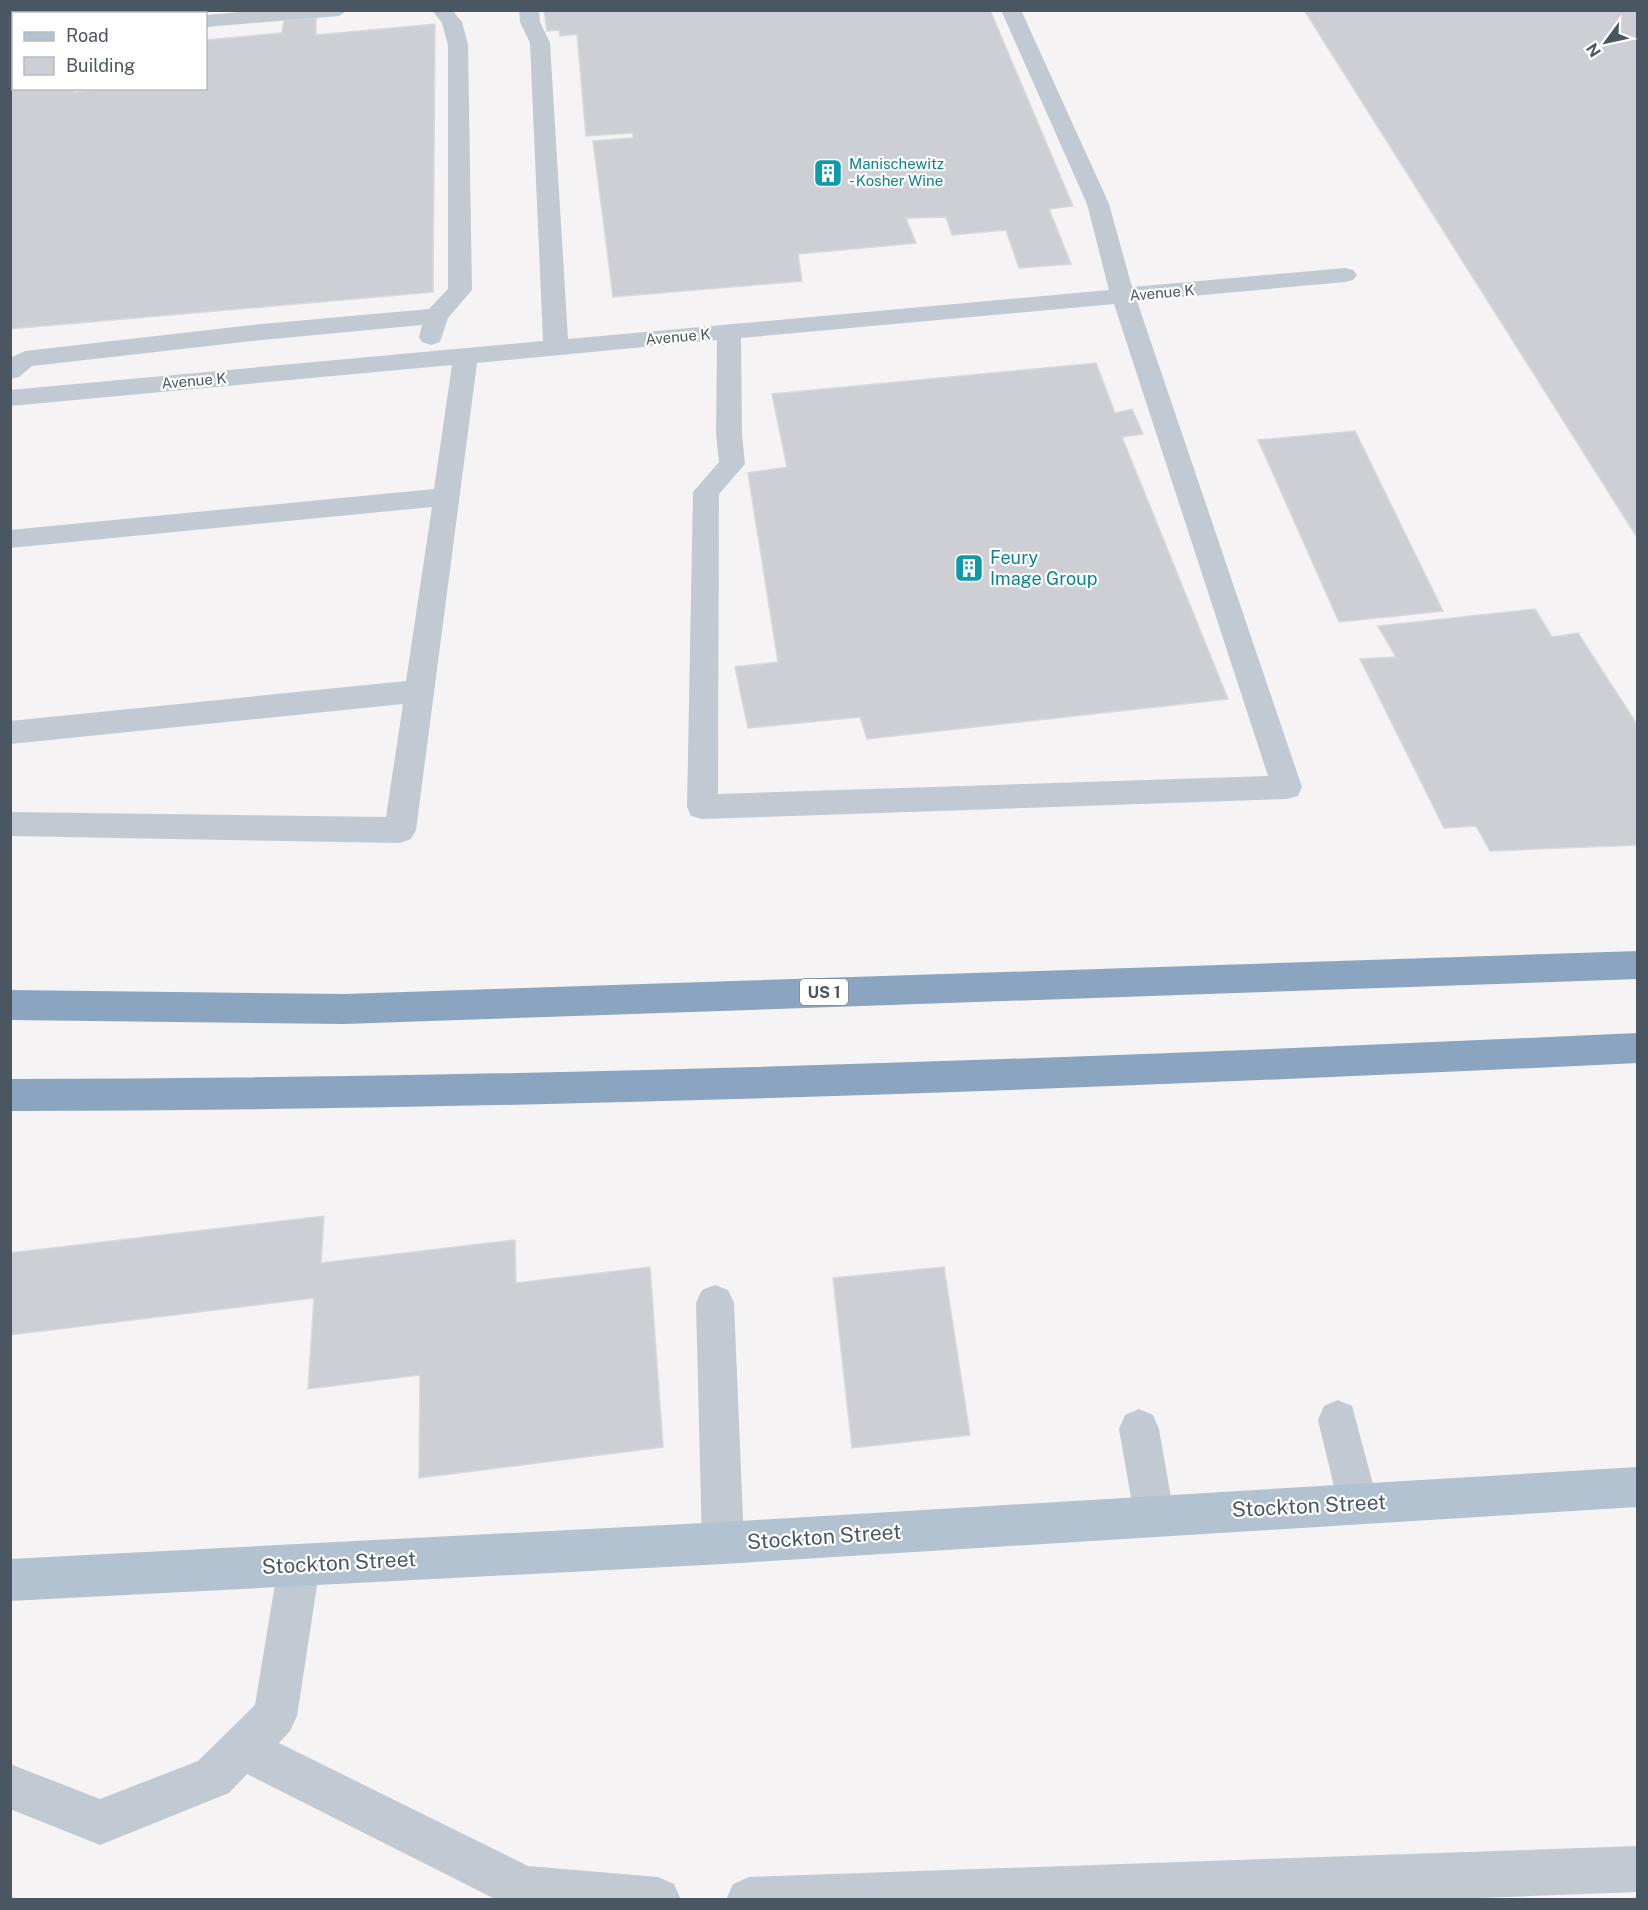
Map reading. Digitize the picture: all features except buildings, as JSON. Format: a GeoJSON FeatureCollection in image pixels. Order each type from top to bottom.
{"type":"FeatureCollection","features":[{"type":"Feature","properties":{"kind":"highway","name":"US 1"},"geometry":{"type":"LineString","coordinates":[[10,1005],[344,1009],[1638,965]]}},
{"type":"Feature","properties":{"kind":"highway"},"geometry":{"type":"LineString","coordinates":[[10,1095],[447,1092],[815,1084],[1638,1048]]}},
{"type":"Feature","properties":{"kind":"main road","name":"Stockton Street"},"geometry":{"type":"LineString","coordinates":[[10,1580],[723,1544],[1154,1515],[1638,1487]]}},
{"type":"Feature","properties":{"kind":"street"},"geometry":{"type":"LineString","coordinates":[[207,21],[339,10]]}},
{"type":"Feature","properties":{"kind":"street"},"geometry":{"type":"LineString","coordinates":[[427,360],[436,316],[460,290],[458,45],[452,22],[441,10]]}},
{"type":"Feature","properties":{"kind":"street"},"geometry":{"type":"LineString","coordinates":[[529,10],[530,22],[540,43],[556,348]]}},
{"type":"Feature","properties":{"kind":"street"},"geometry":{"type":"LineString","coordinates":[[729,332],[729,434],[732,464],[706,492],[702,807],[1287,787],[1123,297],[1097,208],[1098,204],[1011,10]]}},
{"type":"Feature","properties":{"kind":"street","name":"Avenue K"},"geometry":{"type":"LineString","coordinates":[[10,398],[1345,275]]}},
{"type":"Feature","properties":{"kind":"street"},"geometry":{"type":"LineString","coordinates":[[18,365],[252,333],[436,316]]}},
{"type":"Feature","properties":{"kind":"street"},"geometry":{"type":"LineString","coordinates":[[252,333],[252,376]]}},
{"type":"Feature","properties":{"kind":"street"},"geometry":{"type":"LineString","coordinates":[[10,824],[400,830],[466,356]]}},
{"type":"Feature","properties":{"kind":"street"},"geometry":{"type":"LineString","coordinates":[[10,539],[446,497]]}},
{"type":"Feature","properties":{"kind":"street"},"geometry":{"type":"LineString","coordinates":[[10,733],[420,691]]}},
{"type":"Feature","properties":{"kind":"street"},"geometry":{"type":"LineString","coordinates":[[715,1303],[723,1544]]}},
{"type":"Feature","properties":{"kind":"street"},"geometry":{"type":"LineString","coordinates":[[1338,1420],[1358,1503]]}},
{"type":"Feature","properties":{"kind":"street"},"geometry":{"type":"LineString","coordinates":[[1139,1429],[1154,1515]]}},
{"type":"Feature","properties":{"kind":"street"},"geometry":{"type":"LineString","coordinates":[[10,1786],[100,1822],[213,1777],[275,1716],[299,1566]]}},
{"type":"Feature","properties":{"kind":"street"},"geometry":{"type":"LineString","coordinates":[[242,1748],[525,1889],[658,1899]]}},
{"type":"Feature","properties":{"kind":"street"},"geometry":{"type":"LineString","coordinates":[[749,1899],[1524,1886],[1638,1869]]}},
{"type":"Feature","properties":{"kind":"place","name":"Manischewitz - Kosher Wine"},"geometry":{"type":"Point","coordinates":[828,173]}},
{"type":"Feature","properties":{"kind":"place","name":"Feury Image Group"},"geometry":{"type":"Point","coordinates":[969,568]}}]}
